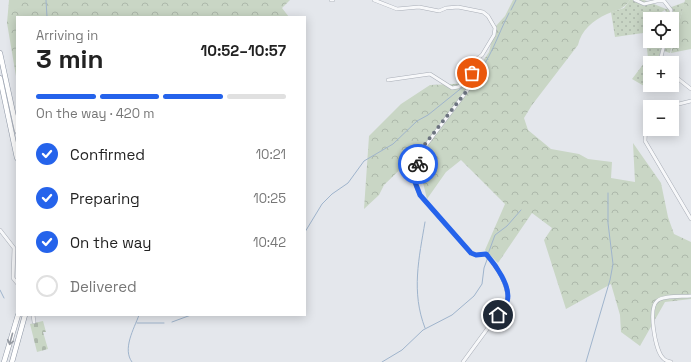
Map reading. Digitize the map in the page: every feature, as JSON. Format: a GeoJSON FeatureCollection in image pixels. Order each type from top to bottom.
{"type":"FeatureCollection","features":[{"type":"Feature","properties":{"kind":"highway"},"geometry":{"type":"LineString","coordinates":[[0,53],[16,126]]}},
{"type":"Feature","properties":{"kind":"highway"},"geometry":{"type":"LineString","coordinates":[[0,78],[16,153]]}},
{"type":"Feature","properties":{"kind":"highway"},"geometry":{"type":"LineString","coordinates":[[4,362],[18,316]]}},
{"type":"Feature","properties":{"kind":"highway"},"geometry":{"type":"LineString","coordinates":[[12,362],[25,316]]}},
{"type":"Feature","properties":{"kind":"street"},"geometry":{"type":"LineString","coordinates":[[374,0],[397,9],[419,7],[439,11],[446,8],[458,7],[486,14],[495,31],[486,49],[470,64],[470,66],[476,67],[470,78],[458,87],[452,88],[430,74],[388,80]]}},
{"type":"Feature","properties":{"kind":"street"},"geometry":{"type":"LineString","coordinates":[[635,0],[644,4],[664,1],[671,12]]}},
{"type":"Feature","properties":{"kind":"street"},"geometry":{"type":"LineString","coordinates":[[463,362],[507,302],[507,290],[499,273],[486,254],[476,255],[471,253],[420,195],[416,186],[415,177],[422,148],[469,88],[470,78]]}},
{"type":"Feature","properties":{"kind":"street"},"geometry":{"type":"LineString","coordinates":[[679,80],[691,89]]}},
{"type":"Feature","properties":{"kind":"street"},"geometry":{"type":"LineString","coordinates":[[679,104],[691,101]]}},
{"type":"Feature","properties":{"kind":"street"},"geometry":{"type":"LineString","coordinates":[[645,136],[645,141],[691,219]]}},
{"type":"Feature","properties":{"kind":"street"},"geometry":{"type":"LineString","coordinates":[[0,230],[14,248],[13,278],[16,282]]}},
{"type":"Feature","properties":{"kind":"street"},"geometry":{"type":"LineString","coordinates":[[671,362],[664,360],[660,353],[653,326],[655,304],[658,300],[664,298],[691,296]]}},
{"type":"Feature","properties":{"kind":"street"},"geometry":{"type":"LineString","coordinates":[[33,316],[34,322]]}},
{"type":"Feature","properties":{"kind":"green space"},"geometry":{"type":"Polygon","coordinates":[[[9,0],[290,0],[282,8],[288,16],[16,16],[16,76],[7,23],[9,0]]]}},
{"type":"Feature","properties":{"kind":"green space"},"geometry":{"type":"Polygon","coordinates":[[[513,0],[630,0],[622,8],[602,16],[588,26],[578,45],[532,105],[524,118],[528,130],[551,149],[579,154],[588,159],[612,162],[611,178],[635,182],[633,143],[661,183],[668,217],[674,234],[691,242],[691,299],[665,302],[640,346],[621,332],[620,315],[611,284],[566,309],[544,240],[552,228],[532,213],[498,263],[485,250],[505,204],[461,160],[446,172],[427,199],[416,154],[384,185],[379,195],[364,209],[369,136],[401,104],[430,85],[473,83],[479,67],[489,52],[495,27],[505,16],[513,0]]]}},
{"type":"Feature","properties":{"kind":"green space"},"geometry":{"type":"Polygon","coordinates":[[[630,0],[644,0],[666,9],[685,2],[679,22],[679,12],[666,12],[665,10],[662,12],[643,12],[643,33],[615,37],[611,12],[624,8],[630,0]]]}},
{"type":"Feature","properties":{"kind":"green space"},"geometry":{"type":"Polygon","coordinates":[[[685,0],[691,0],[691,49],[671,53],[672,48],[679,48],[679,23],[685,0]]]}},
{"type":"Feature","properties":{"kind":"green space"},"geometry":{"type":"Polygon","coordinates":[[[647,48],[671,48],[670,53],[661,50],[659,56],[648,56],[647,48]]]}},
{"type":"Feature","properties":{"kind":"green space"},"geometry":{"type":"Polygon","coordinates":[[[643,65],[643,85],[632,79],[643,65]]]}},
{"type":"Feature","properties":{"kind":"green space"},"geometry":{"type":"Polygon","coordinates":[[[43,321],[46,332],[43,332],[48,349],[37,352],[30,324],[43,321]]]}},
{"type":"Feature","properties":{"kind":"waterway"},"geometry":{"type":"LineString","coordinates":[[46,0],[47,16]]}},
{"type":"Feature","properties":{"kind":"waterway"},"geometry":{"type":"LineString","coordinates":[[511,10],[516,0]]}},
{"type":"Feature","properties":{"kind":"waterway"},"geometry":{"type":"LineString","coordinates":[[473,79],[485,64],[509,13]]}},
{"type":"Feature","properties":{"kind":"waterway"},"geometry":{"type":"LineString","coordinates":[[306,230],[322,204],[332,194],[348,183],[364,161],[393,144],[417,121],[428,115],[469,82]]}},
{"type":"Feature","properties":{"kind":"waterway"},"geometry":{"type":"LineString","coordinates":[[586,362],[610,280],[613,264],[608,223],[608,193]]}},
{"type":"Feature","properties":{"kind":"waterway"},"geometry":{"type":"LineString","coordinates":[[488,254],[495,235],[507,226],[521,210]]}},
{"type":"Feature","properties":{"kind":"waterway"},"geometry":{"type":"LineString","coordinates":[[425,222],[417,288],[418,301],[425,328]]}},
{"type":"Feature","properties":{"kind":"waterway"},"geometry":{"type":"LineString","coordinates":[[382,362],[402,350],[423,330],[452,315],[474,296],[482,284],[484,268],[488,257]]}},
{"type":"Feature","properties":{"kind":"waterway"},"geometry":{"type":"LineString","coordinates":[[0,290],[4,298]]}},
{"type":"Feature","properties":{"kind":"waterway"},"geometry":{"type":"LineString","coordinates":[[132,362],[128,351],[130,339],[139,316]]}},
{"type":"Feature","properties":{"kind":"waterway"},"geometry":{"type":"LineString","coordinates":[[172,322],[188,316]]}},
{"type":"Feature","properties":{"kind":"waterway"},"geometry":{"type":"LineString","coordinates":[[137,323],[164,323]]}},
{"type":"Feature","properties":{"kind":"way so far"},"geometry":{"type":"LineString","coordinates":[[418,164],[422,148],[469,88],[471,80],[470,76],[472,73]]}},
{"type":"Feature","properties":{"kind":"route"},"geometry":{"type":"LineString","coordinates":[[418,164],[415,182],[420,195],[471,253],[476,255],[484,252],[490,258],[506,286],[508,299],[498,315]]}}]}
